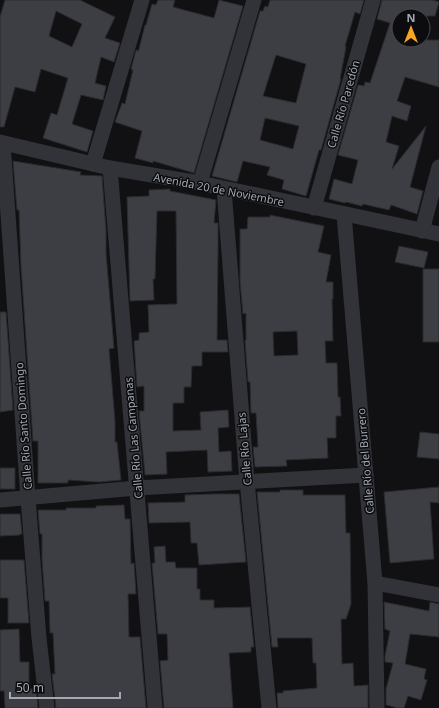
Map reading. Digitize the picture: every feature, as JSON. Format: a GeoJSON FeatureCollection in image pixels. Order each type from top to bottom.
{"type":"FeatureCollection","features":[{"type":"Feature","properties":{"kind":"street"},"geometry":{"type":"LineString","coordinates":[[93,164],[142,0]]}},
{"type":"Feature","properties":{"kind":"street"},"geometry":{"type":"LineString","coordinates":[[200,183],[254,0]]}},
{"type":"Feature","properties":{"kind":"street","name":"Calle Río Paredón"},"geometry":{"type":"LineString","coordinates":[[314,208],[373,0]]}},
{"type":"Feature","properties":{"kind":"street","name":"Avenida 20 de Noviembre"},"geometry":{"type":"LineString","coordinates":[[1,143],[110,168],[200,183],[439,234]]}},
{"type":"Feature","properties":{"kind":"street","name":"Calle Río Santo Domingo"},"geometry":{"type":"LineString","coordinates":[[1,143],[39,638],[47,708]]}},
{"type":"Feature","properties":{"kind":"street"},"geometry":{"type":"LineString","coordinates":[[422,231],[439,167]]}},
{"type":"Feature","properties":{"kind":"street","name":"Calle Río Las Campanas"},"geometry":{"type":"LineString","coordinates":[[110,168],[155,708]]}},
{"type":"Feature","properties":{"kind":"street","name":"Calle Río Lajas"},"geometry":{"type":"LineString","coordinates":[[224,189],[247,481],[269,708]]}},
{"type":"Feature","properties":{"kind":"street","name":"Calle Río del Burrero"},"geometry":{"type":"LineString","coordinates":[[344,214],[375,583],[377,708]]}},
{"type":"Feature","properties":{"kind":"street"},"geometry":{"type":"LineString","coordinates":[[0,500],[137,488],[366,475]]}},
{"type":"Feature","properties":{"kind":"street"},"geometry":{"type":"LineString","coordinates":[[375,583],[439,595]]}},
{"type":"Feature","properties":{"kind":"building"},"geometry":{"type":"Polygon","coordinates":[[[5,0],[80,0],[115,17],[105,38],[120,43],[114,62],[101,57],[95,83],[106,86],[103,100],[81,95],[72,124],[93,131],[87,152],[43,138],[51,113],[57,115],[68,78],[41,69],[35,92],[15,87],[4,127],[0,127],[0,17],[5,0]],[[56,11],[49,36],[72,47],[82,24],[56,11]]]}},
{"type":"Feature","properties":{"kind":"building"},"geometry":{"type":"Polygon","coordinates":[[[158,0],[175,0],[173,7],[214,18],[219,0],[243,6],[194,173],[153,161],[153,163],[135,158],[142,131],[115,122],[122,103],[125,104],[136,50],[138,51],[139,49],[152,4],[156,5],[158,0]]]}},
{"type":"Feature","properties":{"kind":"building"},"geometry":{"type":"Polygon","coordinates":[[[270,0],[364,0],[360,14],[355,12],[345,46],[341,79],[306,196],[282,189],[284,180],[267,175],[270,167],[243,161],[237,182],[212,176],[260,11],[263,11],[265,6],[268,7],[270,0]],[[276,55],[263,96],[296,103],[306,64],[276,55]],[[265,118],[260,140],[293,149],[299,126],[265,118]]]}},
{"type":"Feature","properties":{"kind":"building"},"geometry":{"type":"Polygon","coordinates":[[[382,0],[433,0],[439,2],[435,16],[431,16],[431,8],[391,8],[391,48],[431,48],[431,40],[439,40],[439,87],[405,77],[397,101],[411,106],[407,121],[392,116],[386,142],[399,146],[392,169],[426,126],[410,187],[423,191],[417,214],[391,205],[389,210],[363,204],[362,206],[329,199],[334,179],[352,184],[358,160],[338,155],[358,85],[364,86],[365,82],[370,83],[390,23],[377,19],[382,0]]]}},
{"type":"Feature","properties":{"kind":"building"},"geometry":{"type":"Polygon","coordinates":[[[13,161],[81,172],[80,175],[102,176],[106,253],[114,348],[109,349],[115,421],[115,442],[117,442],[121,480],[99,482],[68,480],[68,483],[38,483],[38,441],[33,441],[21,266],[19,210],[17,210],[13,161]]]}},
{"type":"Feature","properties":{"kind":"building"},"geometry":{"type":"Polygon","coordinates":[[[170,189],[170,191],[216,200],[214,223],[218,223],[217,340],[227,340],[228,352],[202,352],[202,366],[192,366],[191,387],[184,387],[184,403],[173,403],[173,431],[201,430],[200,412],[228,410],[229,427],[218,428],[219,452],[231,451],[232,471],[208,472],[207,450],[166,452],[167,474],[145,475],[139,411],[144,411],[144,386],[137,387],[134,341],[139,340],[139,333],[149,332],[148,305],[177,304],[176,211],[157,211],[155,279],[153,279],[154,300],[130,301],[127,197],[149,196],[149,190],[170,189]]]}},
{"type":"Feature","properties":{"kind":"building"},"geometry":{"type":"Polygon","coordinates":[[[270,215],[324,226],[318,252],[331,255],[326,282],[333,282],[333,341],[325,341],[326,363],[337,363],[338,397],[340,397],[341,416],[336,416],[336,438],[327,438],[328,458],[286,460],[287,466],[255,467],[253,447],[258,447],[256,413],[251,413],[250,382],[248,382],[245,340],[246,313],[243,314],[240,281],[240,229],[247,229],[248,217],[270,217],[270,215]],[[297,331],[273,332],[274,356],[298,355],[297,331]]]}},
{"type":"Feature","properties":{"kind":"building"},"geometry":{"type":"Polygon","coordinates":[[[399,246],[428,252],[424,268],[395,262],[399,246]]]}},
{"type":"Feature","properties":{"kind":"building"},"geometry":{"type":"Polygon","coordinates":[[[423,269],[439,269],[439,342],[423,342],[423,269]]]}},
{"type":"Feature","properties":{"kind":"building"},"geometry":{"type":"Polygon","coordinates":[[[0,312],[6,312],[13,410],[0,412],[0,312]]]}},
{"type":"Feature","properties":{"kind":"building"},"geometry":{"type":"Polygon","coordinates":[[[420,432],[439,434],[439,459],[417,457],[420,432]]]}},
{"type":"Feature","properties":{"kind":"building"},"geometry":{"type":"Polygon","coordinates":[[[0,468],[15,468],[15,489],[0,489],[0,468]]]}},
{"type":"Feature","properties":{"kind":"building"},"geometry":{"type":"Polygon","coordinates":[[[439,487],[439,503],[430,502],[434,559],[390,563],[384,492],[439,487]]]}},
{"type":"Feature","properties":{"kind":"building"},"geometry":{"type":"Polygon","coordinates":[[[280,490],[303,490],[303,495],[345,495],[346,533],[350,533],[351,604],[346,619],[341,619],[342,664],[353,663],[354,686],[368,685],[368,708],[278,708],[277,693],[283,693],[283,691],[317,688],[316,663],[313,663],[312,638],[277,638],[278,647],[272,647],[257,492],[280,492],[280,490]]]}},
{"type":"Feature","properties":{"kind":"building"},"geometry":{"type":"Polygon","coordinates":[[[239,494],[246,562],[199,565],[197,543],[191,543],[190,522],[149,523],[148,503],[185,502],[185,495],[239,494]]]}},
{"type":"Feature","properties":{"kind":"building"},"geometry":{"type":"Polygon","coordinates":[[[124,505],[125,519],[130,519],[131,564],[134,563],[136,594],[128,594],[129,637],[140,637],[146,708],[56,708],[52,674],[55,674],[53,633],[50,633],[49,601],[45,601],[42,534],[40,534],[38,510],[66,510],[66,508],[96,508],[96,506],[124,505]]]}},
{"type":"Feature","properties":{"kind":"building"},"geometry":{"type":"Polygon","coordinates":[[[0,514],[20,514],[22,534],[0,536],[0,514]]]}},
{"type":"Feature","properties":{"kind":"building"},"geometry":{"type":"Polygon","coordinates":[[[165,546],[166,562],[175,562],[176,568],[197,568],[197,589],[200,589],[200,600],[214,600],[214,608],[250,607],[254,647],[251,647],[251,652],[229,653],[233,708],[164,708],[160,661],[168,660],[167,634],[158,634],[152,563],[155,563],[154,547],[165,546]]]}},
{"type":"Feature","properties":{"kind":"building"},"geometry":{"type":"Polygon","coordinates":[[[0,560],[24,560],[29,623],[8,623],[8,598],[0,598],[0,560]]]}},
{"type":"Feature","properties":{"kind":"building"},"geometry":{"type":"Polygon","coordinates":[[[384,602],[429,611],[430,602],[439,604],[439,637],[410,634],[405,664],[426,669],[424,679],[427,680],[421,700],[408,696],[404,708],[386,705],[386,689],[393,663],[385,662],[390,631],[385,629],[384,602]]]}},
{"type":"Feature","properties":{"kind":"building"},"geometry":{"type":"Polygon","coordinates":[[[19,629],[20,662],[29,662],[29,689],[36,689],[38,708],[5,708],[4,691],[0,691],[0,630],[19,629]]]}}]}
